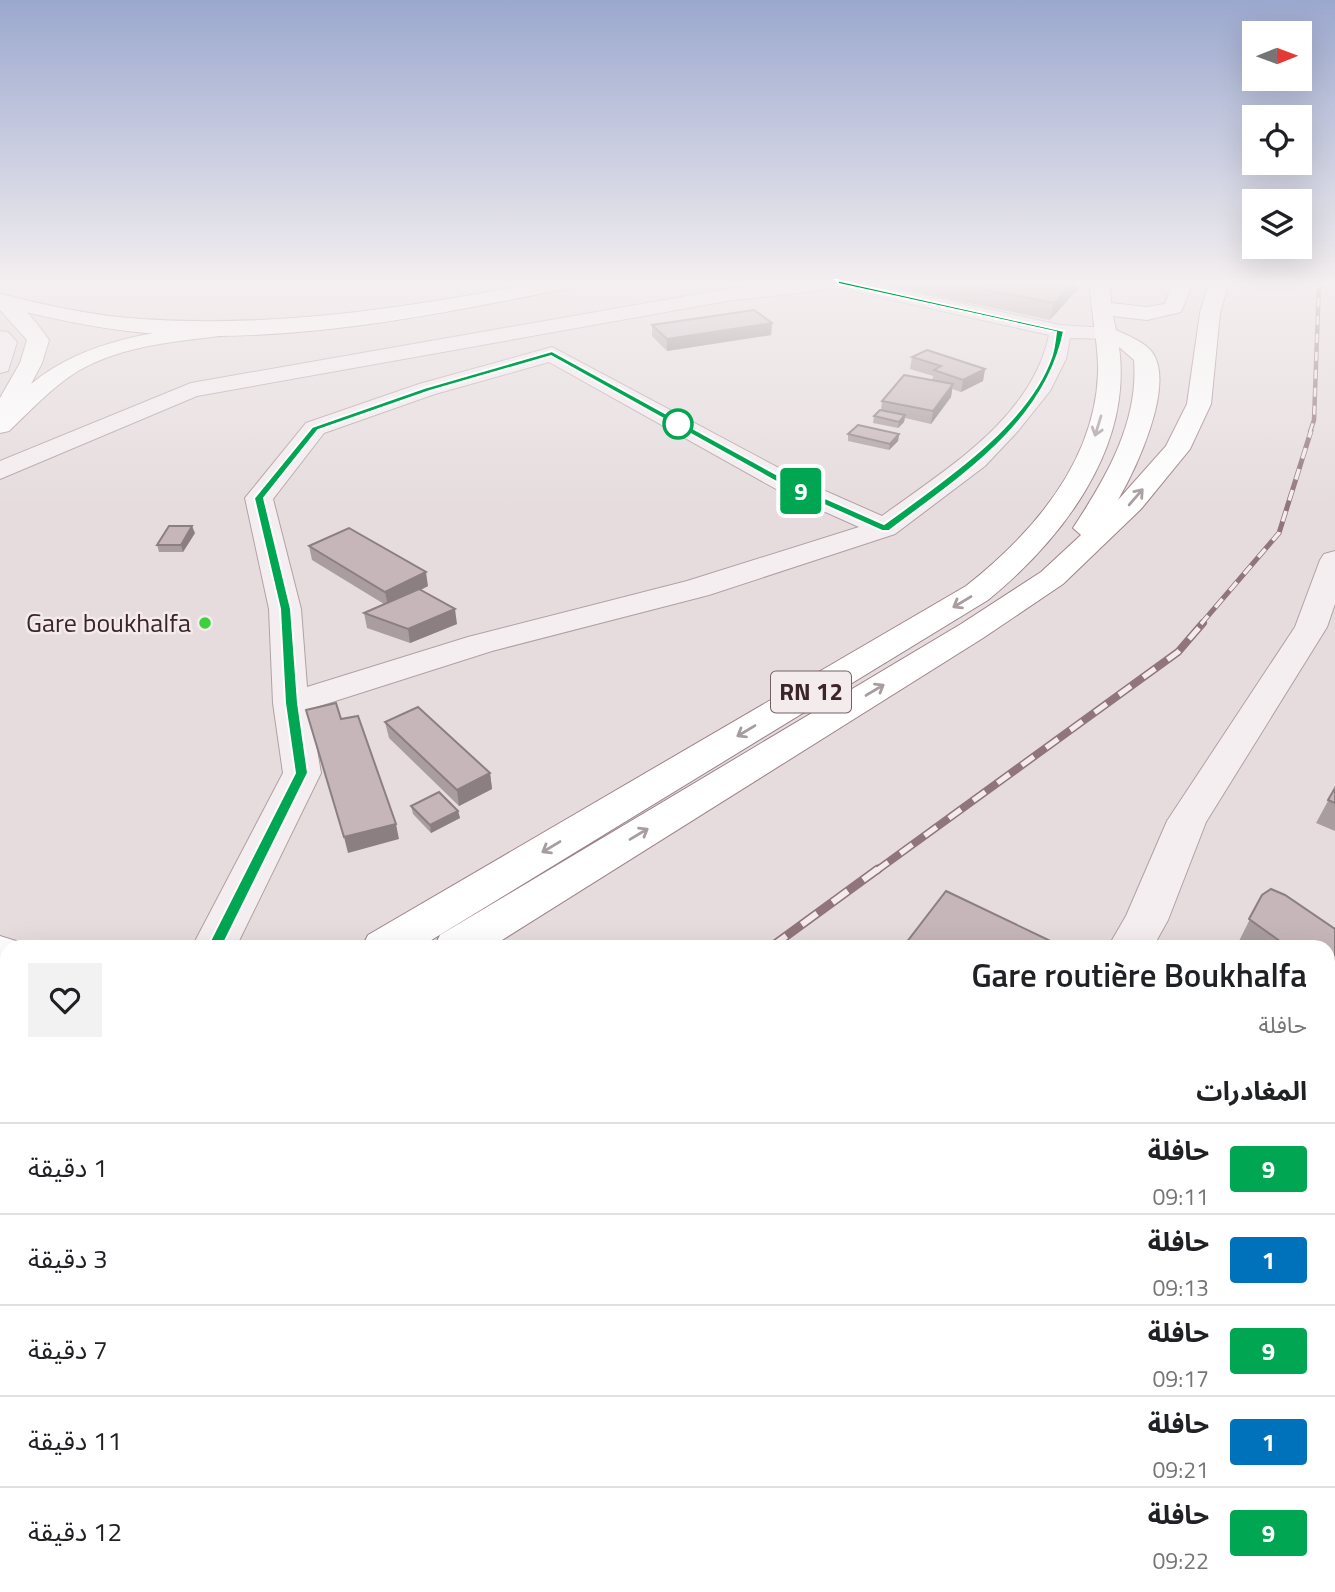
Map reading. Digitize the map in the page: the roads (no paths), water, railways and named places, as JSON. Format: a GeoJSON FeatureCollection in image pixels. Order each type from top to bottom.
{"type":"FeatureCollection","features":[{"type":"Feature","properties":{"kind":"main road"},"geometry":{"type":"LineString","coordinates":[[0,420],[33,356]]}},
{"type":"Feature","properties":{"kind":"main road"},"geometry":{"type":"LineString","coordinates":[[0,426],[51,379],[81,360],[95,356]]}},
{"type":"Feature","properties":{"kind":"main road","name":"RN 12"},"geometry":{"type":"LineString","coordinates":[[396,940],[966,600],[1009,568],[1048,526],[1078,475],[1097,432],[1109,382],[1107,356]]}},
{"type":"Feature","properties":{"kind":"main road","name":"RN 12"},"geometry":{"type":"LineString","coordinates":[[467,940],[972,631],[1052,579],[1097,513],[1125,460],[1141,420],[1147,388],[1143,356]]}},
{"type":"Feature","properties":{"kind":"main road"},"geometry":{"type":"LineString","coordinates":[[1052,579],[1131,503],[1177,449],[1199,404],[1205,356]]}},
{"type":"Feature","properties":{"kind":"street"},"geometry":{"type":"LineString","coordinates":[[0,471],[191,390],[381,356]]}},
{"type":"Feature","properties":{"kind":"street"},"geometry":{"type":"LineString","coordinates":[[218,940],[302,773],[292,703],[285,609],[259,498],[315,428],[439,386],[544,356]]}},
{"type":"Feature","properties":{"kind":"street"},"geometry":{"type":"LineString","coordinates":[[556,356],[795,488],[885,528]]}},
{"type":"Feature","properties":{"kind":"street"},"geometry":{"type":"LineString","coordinates":[[292,703],[480,644],[698,588],[885,528],[976,460],[1038,391],[1055,356]]}},
{"type":"Feature","properties":{"kind":"street"},"geometry":{"type":"LineString","coordinates":[[1134,940],[1146,920],[1187,821],[1311,627],[1335,560]]}},
{"type":"Feature","properties":{"kind":"railway"},"geometry":{"type":"LineString","coordinates":[[1310,432],[1314,420],[1316,356]]}},
{"type":"Feature","properties":{"kind":"railway"},"geometry":{"type":"LineString","coordinates":[[1201,624],[1279,533],[1311,431]]}},
{"type":"Feature","properties":{"kind":"railway"},"geometry":{"type":"LineString","coordinates":[[876,871],[1178,652],[1203,623]]}},
{"type":"Feature","properties":{"kind":"railway"},"geometry":{"type":"LineString","coordinates":[[781,940],[878,869]]}},
{"type":"Feature","properties":{"kind":"place","name":"Gare boukhalfa"},"geometry":{"type":"Point","coordinates":[205,623]}}]}
